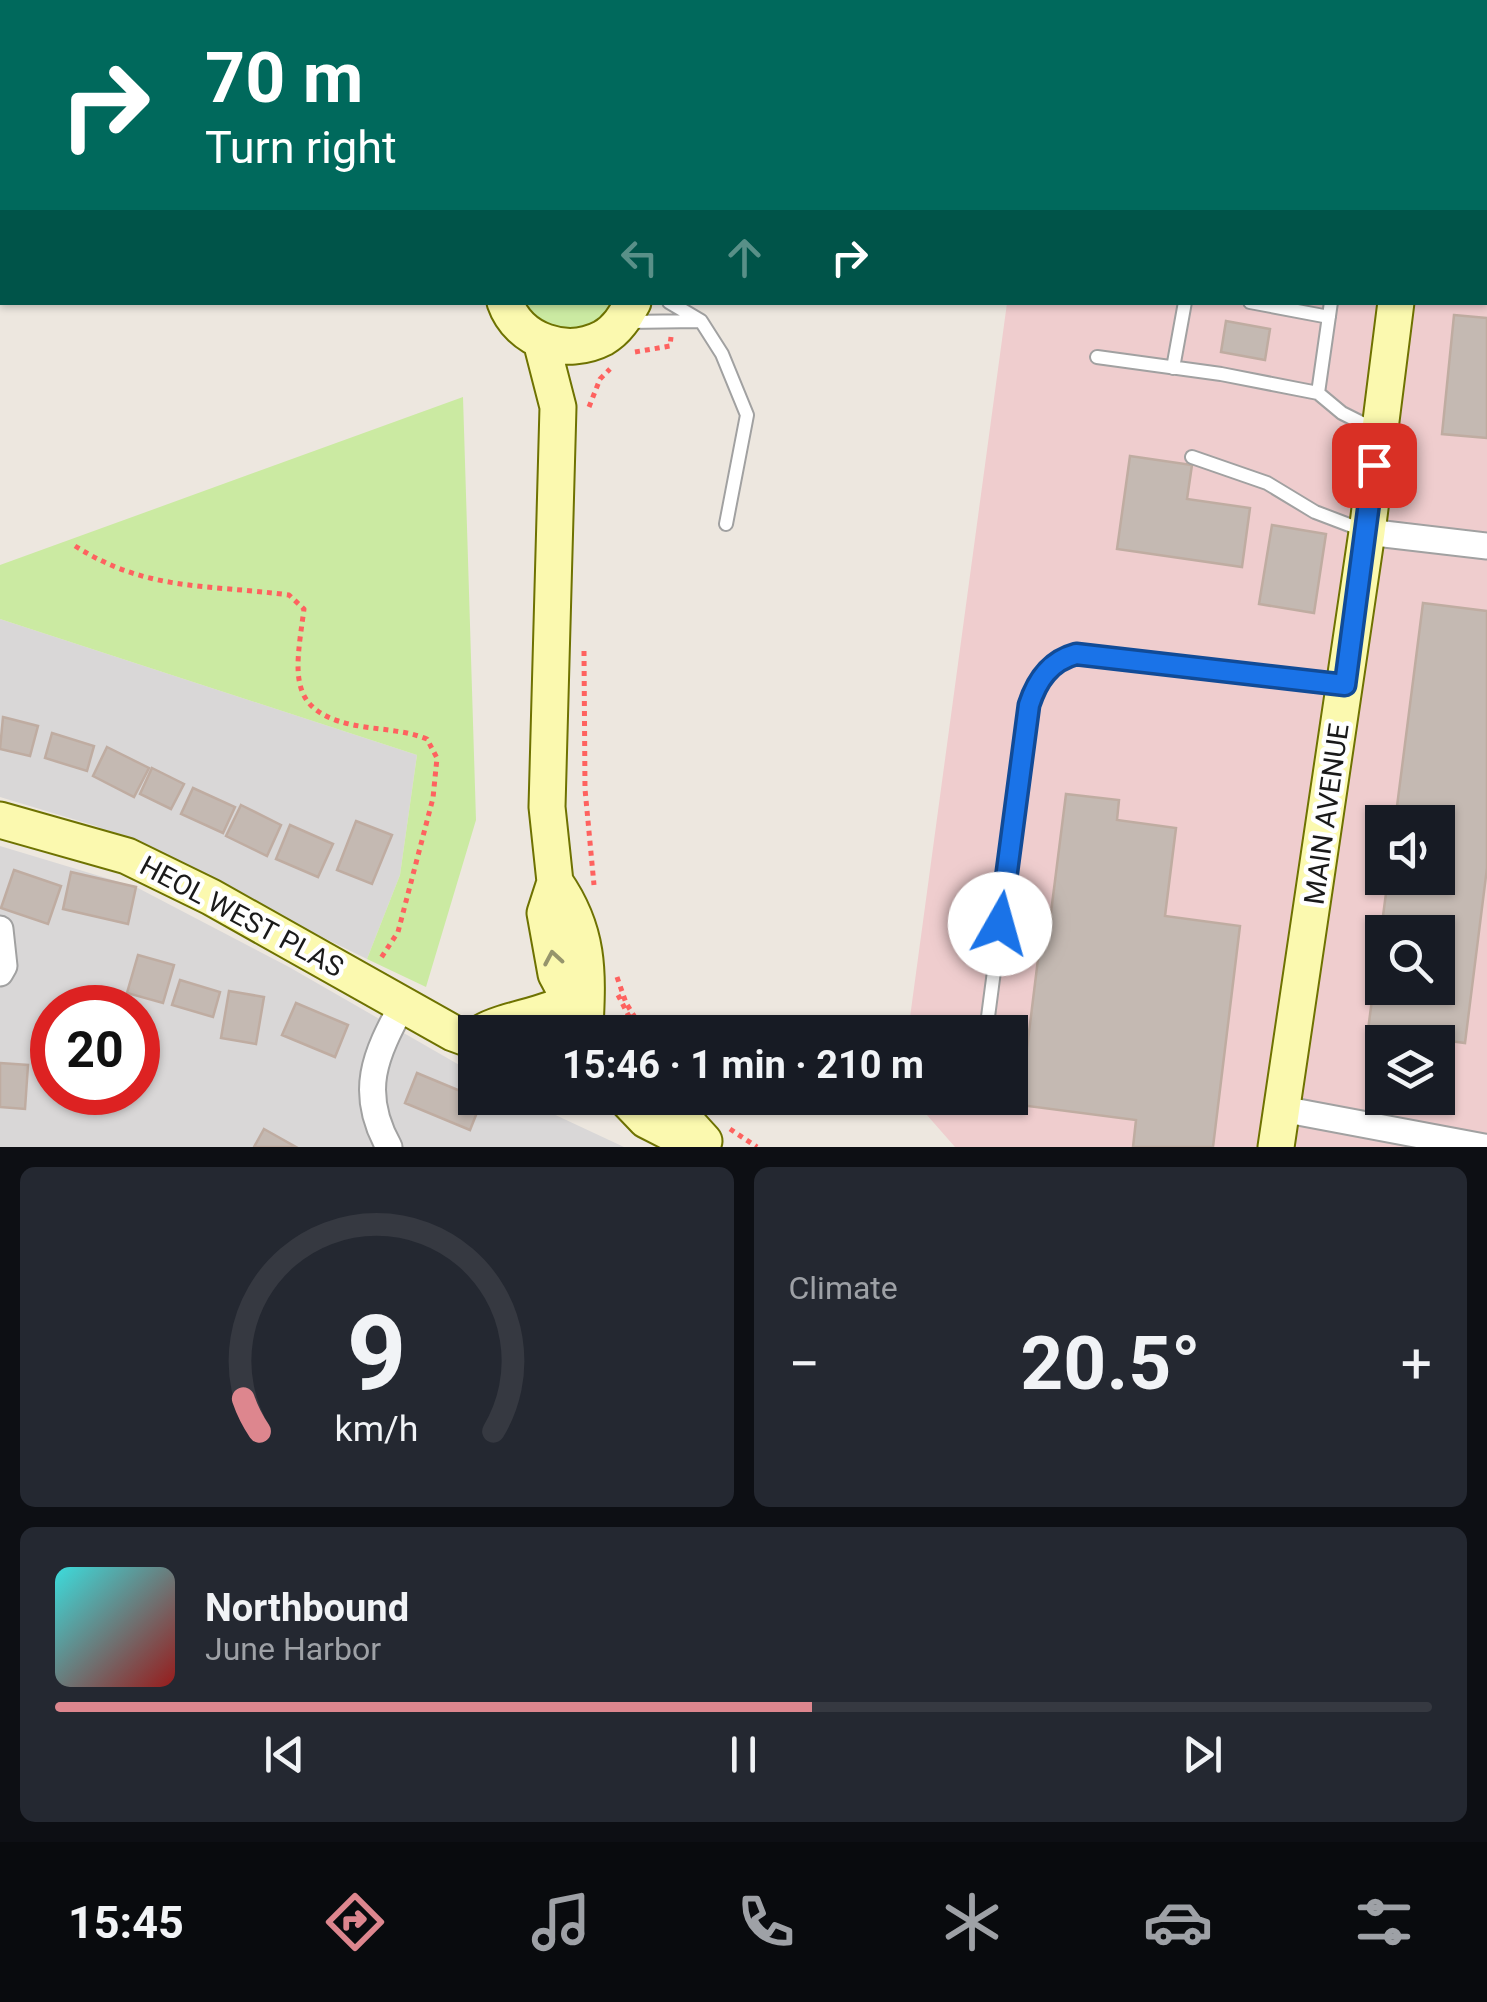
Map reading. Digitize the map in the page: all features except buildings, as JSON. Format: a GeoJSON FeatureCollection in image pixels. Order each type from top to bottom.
{"type":"FeatureCollection","features":[{"type":"Feature","properties":{"kind":"street"},"geometry":{"type":"LineString","coordinates":[[507,305],[522,329],[541,341],[562,347],[619,336]]}},
{"type":"Feature","properties":{"kind":"street","name":"MAIN AVENUE"},"geometry":{"type":"LineString","coordinates":[[1276,1147],[1367,532],[1396,305]]}},
{"type":"Feature","properties":{"kind":"street"},"geometry":{"type":"LineString","coordinates":[[572,411],[619,336]]}},
{"type":"Feature","properties":{"kind":"street"},"geometry":{"type":"LineString","coordinates":[[541,341],[572,411],[546,806],[554,882],[573,908],[588,968],[587,1015]]}},
{"type":"Feature","properties":{"kind":"street"},"geometry":{"type":"LineString","coordinates":[[1367,532],[1487,546]]}},
{"type":"Feature","properties":{"kind":"street","name":"HEOL WEST PLAS"},"geometry":{"type":"LineString","coordinates":[[0,820],[127,856],[211,896],[458,1033]]}},
{"type":"Feature","properties":{"kind":"street"},"geometry":{"type":"LineString","coordinates":[[0,929],[4,966],[0,973]]}},
{"type":"Feature","properties":{"kind":"street"},"geometry":{"type":"LineString","coordinates":[[389,1147],[374,1114],[371,1072],[403,1004]]}},
{"type":"Feature","properties":{"kind":"street"},"geometry":{"type":"LineString","coordinates":[[1282,1109],[1484,1147]]}},
{"type":"Feature","properties":{"kind":"street"},"geometry":{"type":"LineString","coordinates":[[641,1115],[699,1147]]}},
{"type":"Feature","properties":{"kind":"street"},"geometry":{"type":"LineString","coordinates":[[680,1115],[709,1147]]}},
{"type":"Feature","properties":{"kind":"lane"},"geometry":{"type":"LineString","coordinates":[[675,305],[700,321],[722,354],[747,415],[726,524]]}},
{"type":"Feature","properties":{"kind":"lane"},"geometry":{"type":"LineString","coordinates":[[1174,368],[1184,305]]}},
{"type":"Feature","properties":{"kind":"lane"},"geometry":{"type":"LineString","coordinates":[[1280,305],[1330,310],[1318,393]]}},
{"type":"Feature","properties":{"kind":"lane"},"geometry":{"type":"LineString","coordinates":[[619,336],[672,322],[700,321]]}},
{"type":"Feature","properties":{"kind":"lane"},"geometry":{"type":"LineString","coordinates":[[1097,357],[1318,393],[1342,413],[1378,431]]}},
{"type":"Feature","properties":{"kind":"lane"},"geometry":{"type":"LineString","coordinates":[[1192,456],[1267,483],[1315,512],[1367,532]]}},
{"type":"Feature","properties":{"kind":"lane"},"geometry":{"type":"LineString","coordinates":[[988,1015],[1029,705],[1047,670],[1062,658],[1076,654],[1345,685]]}},
{"type":"Feature","properties":{"kind":"path"},"geometry":{"type":"LineString","coordinates":[[572,411],[600,379],[619,336],[638,350],[670,346],[672,322]]}},
{"type":"Feature","properties":{"kind":"path"},"geometry":{"type":"LineString","coordinates":[[75,546],[106,566],[130,575],[201,588],[289,594],[304,609],[298,675],[302,694],[312,708],[332,722],[412,733],[428,739],[436,758],[433,798],[420,849],[398,932],[366,981]]}},
{"type":"Feature","properties":{"kind":"path"},"geometry":{"type":"LineString","coordinates":[[583,633],[585,789],[594,885]]}},
{"type":"Feature","properties":{"kind":"path"},"geometry":{"type":"LineString","coordinates":[[615,971],[633,1015]]}},
{"type":"Feature","properties":{"kind":"shaded area"},"geometry":{"type":"Polygon","coordinates":[[[1007,305],[1487,305],[1487,1147],[955,1147],[927,1115],[1028,1115],[1028,1015],[910,1015],[1007,305]]]}},
{"type":"Feature","properties":{"kind":"shaded area"},"geometry":{"type":"Polygon","coordinates":[[[0,619],[417,755],[400,875],[367,959],[96,826],[0,797],[0,619]]]}},
{"type":"Feature","properties":{"kind":"shaded area"},"geometry":{"type":"Polygon","coordinates":[[[0,846],[136,887],[289,967],[458,1064],[458,1115],[555,1115],[624,1147],[0,1147],[0,846]]]}},
{"type":"Feature","properties":{"kind":"green space"},"geometry":{"type":"Polygon","coordinates":[[[521,305],[617,305],[601,326],[548,332],[521,305]]]}},
{"type":"Feature","properties":{"kind":"green space"},"geometry":{"type":"Polygon","coordinates":[[[463,397],[476,820],[426,987],[367,959],[400,875],[417,755],[0,619],[0,565],[463,397]]]}},
{"type":"Feature","properties":{"kind":"route"},"geometry":{"type":"LineString","coordinates":[[1000,924],[1029,705],[1047,670],[1062,658],[1076,654],[1345,685],[1374,465]]}}]}
